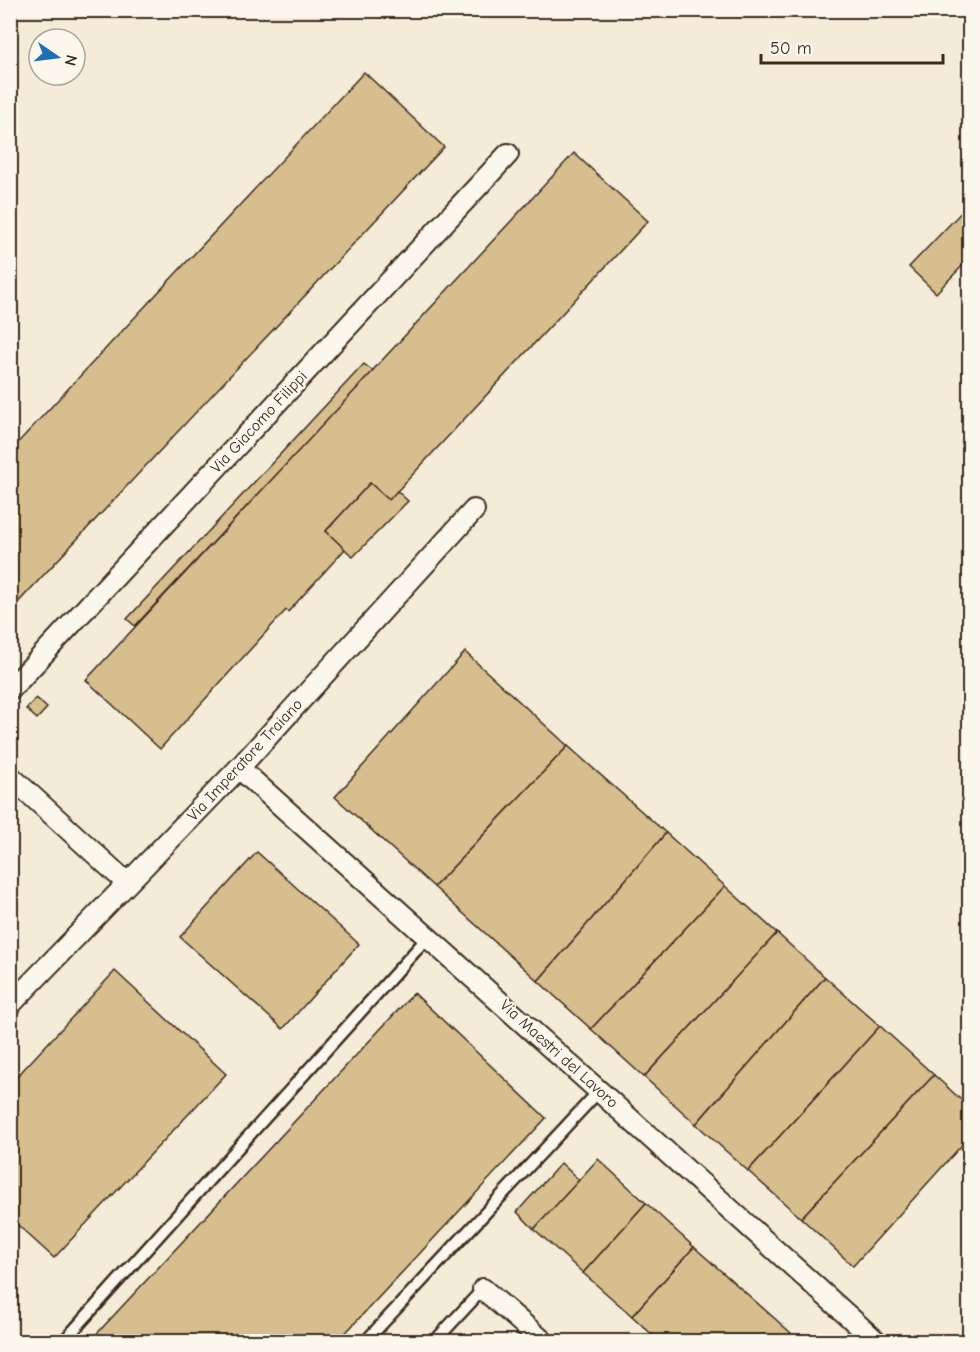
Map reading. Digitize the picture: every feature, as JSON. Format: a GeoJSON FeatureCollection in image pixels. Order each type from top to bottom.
{"type":"FeatureCollection","features":[{"type":"Feature","properties":{"kind":"street","name":"Via Giacomo Filippi"},"geometry":{"type":"LineString","coordinates":[[10,690],[508,154]]}},
{"type":"Feature","properties":{"kind":"street","name":"Via Imperatore Traiano"},"geometry":{"type":"LineString","coordinates":[[10,1005],[238,768],[474,510]]}},
{"type":"Feature","properties":{"kind":"street","name":"Via Maestri del Lavoro"},"geometry":{"type":"LineString","coordinates":[[238,768],[600,1090],[877,1341]]}},
{"type":"Feature","properties":{"kind":"street"},"geometry":{"type":"LineString","coordinates":[[10,776],[128,883]]}},
{"type":"Feature","properties":{"kind":"street"},"geometry":{"type":"LineString","coordinates":[[483,1289],[544,1341]]}},
{"type":"Feature","properties":{"kind":"lane"},"geometry":{"type":"LineString","coordinates":[[63,1341],[429,937]]}},
{"type":"Feature","properties":{"kind":"lane"},"geometry":{"type":"LineString","coordinates":[[365,1341],[600,1090]]}},
{"type":"Feature","properties":{"kind":"lane"},"geometry":{"type":"LineString","coordinates":[[434,1341],[483,1289]]}},
{"type":"Feature","properties":{"kind":"building"},"geometry":{"type":"Polygon","coordinates":[[[364,72],[444,147],[10,611],[10,451],[364,72]]]}},
{"type":"Feature","properties":{"kind":"building"},"geometry":{"type":"Polygon","coordinates":[[[574,153],[648,221],[389,500],[370,483],[326,531],[345,549],[288,612],[286,610],[160,749],[86,680],[574,153]]]}},
{"type":"Feature","properties":{"kind":"building"},"geometry":{"type":"Polygon","coordinates":[[[970,203],[970,258],[936,293],[909,267],[970,203]]]}},
{"type":"Feature","properties":{"kind":"building"},"geometry":{"type":"Polygon","coordinates":[[[364,364],[373,371],[135,626],[127,619],[364,364]]]}},
{"type":"Feature","properties":{"kind":"building"},"geometry":{"type":"Polygon","coordinates":[[[370,483],[389,500],[397,491],[408,501],[353,557],[326,531],[370,483]]]}},
{"type":"Feature","properties":{"kind":"building"},"geometry":{"type":"Polygon","coordinates":[[[465,652],[568,746],[434,887],[335,797],[465,652]]]}},
{"type":"Feature","properties":{"kind":"building"},"geometry":{"type":"Polygon","coordinates":[[[36,698],[47,708],[37,719],[26,709],[36,698]]]}},
{"type":"Feature","properties":{"kind":"building"},"geometry":{"type":"Polygon","coordinates":[[[568,746],[666,833],[538,981],[434,887],[568,746]]]}},
{"type":"Feature","properties":{"kind":"building"},"geometry":{"type":"Polygon","coordinates":[[[666,833],[725,886],[591,1029],[538,981],[666,833]]]}},
{"type":"Feature","properties":{"kind":"building"},"geometry":{"type":"Polygon","coordinates":[[[257,852],[359,944],[283,1029],[180,937],[257,852]]]}},
{"type":"Feature","properties":{"kind":"building"},"geometry":{"type":"Polygon","coordinates":[[[725,886],[777,933],[644,1077],[591,1029],[725,886]]]}},
{"type":"Feature","properties":{"kind":"building"},"geometry":{"type":"Polygon","coordinates":[[[777,933],[825,977],[696,1124],[644,1077],[777,933]]]}},
{"type":"Feature","properties":{"kind":"building"},"geometry":{"type":"Polygon","coordinates":[[[115,971],[226,1074],[54,1258],[10,1218],[10,1084],[115,971]]]}},
{"type":"Feature","properties":{"kind":"building"},"geometry":{"type":"Polygon","coordinates":[[[825,977],[880,1026],[748,1171],[696,1124],[825,977]]]}},
{"type":"Feature","properties":{"kind":"building"},"geometry":{"type":"Polygon","coordinates":[[[414,993],[546,1118],[535,1130],[337,1342],[89,1342],[414,993]]]}},
{"type":"Feature","properties":{"kind":"building"},"geometry":{"type":"Polygon","coordinates":[[[880,1026],[934,1075],[801,1218],[748,1171],[880,1026]]]}},
{"type":"Feature","properties":{"kind":"building"},"geometry":{"type":"Polygon","coordinates":[[[934,1075],[970,1108],[970,1136],[853,1266],[801,1218],[934,1075]]]}},
{"type":"Feature","properties":{"kind":"building"},"geometry":{"type":"Polygon","coordinates":[[[598,1159],[646,1203],[583,1273],[534,1229],[598,1159]]]}},
{"type":"Feature","properties":{"kind":"building"},"geometry":{"type":"Polygon","coordinates":[[[561,1163],[579,1180],[534,1229],[517,1212],[561,1163]]]}},
{"type":"Feature","properties":{"kind":"building"},"geometry":{"type":"Polygon","coordinates":[[[646,1203],[694,1247],[632,1316],[583,1273],[646,1203]]]}},
{"type":"Feature","properties":{"kind":"building"},"geometry":{"type":"Polygon","coordinates":[[[694,1247],[791,1333],[783,1342],[660,1342],[632,1316],[694,1247]]]}}]}
